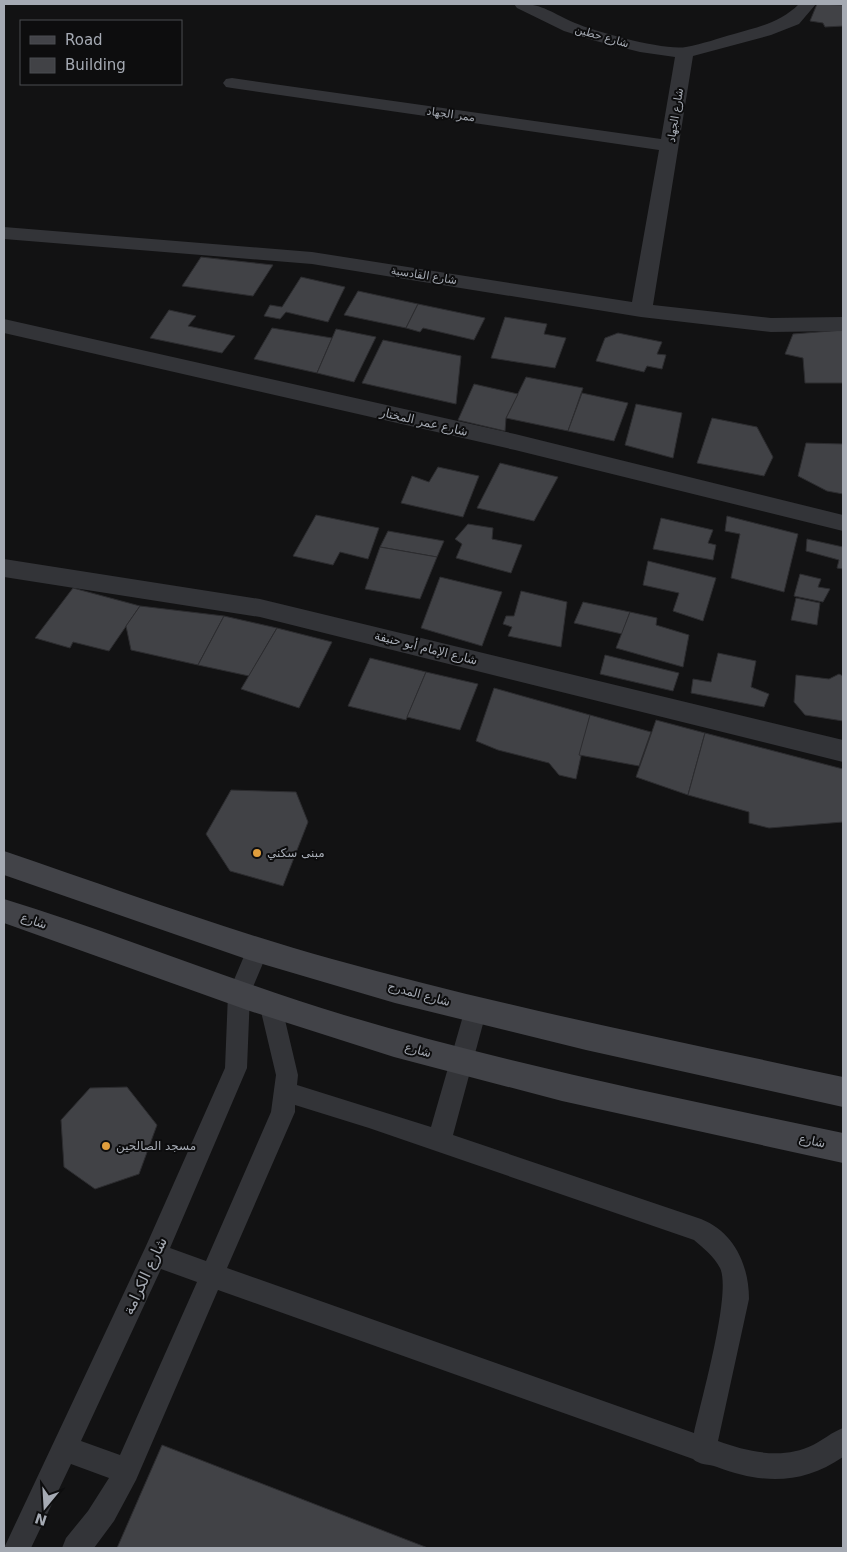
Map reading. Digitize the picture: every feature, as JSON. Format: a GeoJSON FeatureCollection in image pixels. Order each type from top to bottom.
{"type":"FeatureCollection","features":[{"type":"Feature","properties":{"kind":"main road","name":"شارع المدرج"},"geometry":{"type":"LineString","coordinates":[[4,863],[258,949],[333,972],[476,1009],[843,1092]]}},
{"type":"Feature","properties":{"kind":"main road","name":"شارع"},"geometry":{"type":"LineString","coordinates":[[4,911],[239,994],[393,1043],[462,1062],[652,1107],[843,1148]]}},
{"type":"Feature","properties":{"kind":"street","name":"شارع حطين"},"geometry":{"type":"LineString","coordinates":[[523,4],[570,26],[602,37],[640,47],[685,53]]}},
{"type":"Feature","properties":{"kind":"street"},"geometry":{"type":"LineString","coordinates":[[685,53],[765,31],[793,20],[808,4]]}},
{"type":"Feature","properties":{"kind":"street","name":"شارع الجهاد"},"geometry":{"type":"LineString","coordinates":[[641,310],[685,53]]}},
{"type":"Feature","properties":{"kind":"street","name":"ممر الجهاد"},"geometry":{"type":"LineString","coordinates":[[232,83],[670,146]]}},
{"type":"Feature","properties":{"kind":"street","name":"شارع القادسية"},"geometry":{"type":"LineString","coordinates":[[4,233],[312,258],[641,310],[771,325],[843,324]]}},
{"type":"Feature","properties":{"kind":"street","name":"شارع عمر المختار"},"geometry":{"type":"LineString","coordinates":[[4,326],[516,442],[843,523]]}},
{"type":"Feature","properties":{"kind":"street","name":"شارع الإمام أبو حنيفة"},"geometry":{"type":"LineString","coordinates":[[4,568],[260,608],[843,751]]}},
{"type":"Feature","properties":{"kind":"lane"},"geometry":{"type":"LineString","coordinates":[[239,994],[258,949]]}},
{"type":"Feature","properties":{"kind":"lane","name":"شارع الكرامة"},"geometry":{"type":"LineString","coordinates":[[17,1548],[155,1255],[236,1068],[239,994]]}},
{"type":"Feature","properties":{"kind":"lane"},"geometry":{"type":"LineString","coordinates":[[76,1548],[91,1532],[115,1495],[127,1471],[284,1112],[287,1092],[285,1058],[270,1003]]}},
{"type":"Feature","properties":{"kind":"lane"},"geometry":{"type":"LineString","coordinates":[[439,1142],[476,1009]]}},
{"type":"Feature","properties":{"kind":"lane"},"geometry":{"type":"LineString","coordinates":[[287,1092],[701,1231],[715,1241],[726,1253],[733,1267],[737,1283],[736,1299],[703,1451]]}},
{"type":"Feature","properties":{"kind":"lane"},"geometry":{"type":"LineString","coordinates":[[155,1255],[703,1451],[745,1464],[771,1468],[796,1465],[819,1457],[843,1441]]}},
{"type":"Feature","properties":{"kind":"lane"},"geometry":{"type":"LineString","coordinates":[[64,1448],[127,1471]]}},
{"type":"Feature","properties":{"kind":"building"},"geometry":{"type":"Polygon","coordinates":[[[817,4],[843,5],[843,26],[825,27],[823,23],[810,21],[817,4]]]}},
{"type":"Feature","properties":{"kind":"building"},"geometry":{"type":"Polygon","coordinates":[[[201,257],[273,265],[253,296],[182,286],[201,257]]]}},
{"type":"Feature","properties":{"kind":"building"},"geometry":{"type":"Polygon","coordinates":[[[301,277],[345,287],[328,322],[286,312],[280,319],[264,316],[270,305],[282,307],[301,277]]]}},
{"type":"Feature","properties":{"kind":"building"},"geometry":{"type":"Polygon","coordinates":[[[358,291],[418,304],[406,328],[344,315],[358,291]]]}},
{"type":"Feature","properties":{"kind":"building"},"geometry":{"type":"Polygon","coordinates":[[[418,304],[485,318],[474,340],[423,328],[420,332],[406,328],[418,304]]]}},
{"type":"Feature","properties":{"kind":"building"},"geometry":{"type":"Polygon","coordinates":[[[169,310],[196,316],[188,326],[235,336],[222,353],[150,338],[169,310]]]}},
{"type":"Feature","properties":{"kind":"building"},"geometry":{"type":"Polygon","coordinates":[[[505,317],[547,324],[544,334],[566,338],[555,368],[491,358],[505,317]]]}},
{"type":"Feature","properties":{"kind":"building"},"geometry":{"type":"Polygon","coordinates":[[[272,328],[332,338],[317,373],[254,359],[272,328]]]}},
{"type":"Feature","properties":{"kind":"building"},"geometry":{"type":"Polygon","coordinates":[[[336,329],[376,337],[354,382],[317,373],[336,329]]]}},
{"type":"Feature","properties":{"kind":"building"},"geometry":{"type":"Polygon","coordinates":[[[843,330],[843,383],[805,383],[803,358],[785,354],[793,334],[843,330]]]}},
{"type":"Feature","properties":{"kind":"building"},"geometry":{"type":"Polygon","coordinates":[[[618,333],[662,342],[657,354],[666,355],[662,369],[647,366],[644,372],[596,361],[605,338],[618,333]]]}},
{"type":"Feature","properties":{"kind":"building"},"geometry":{"type":"Polygon","coordinates":[[[383,340],[461,356],[456,404],[362,383],[383,340]]]}},
{"type":"Feature","properties":{"kind":"building"},"geometry":{"type":"Polygon","coordinates":[[[526,377],[583,388],[568,431],[506,418],[526,377]]]}},
{"type":"Feature","properties":{"kind":"building"},"geometry":{"type":"Polygon","coordinates":[[[474,384],[518,394],[506,418],[505,431],[458,420],[474,384]]]}},
{"type":"Feature","properties":{"kind":"building"},"geometry":{"type":"Polygon","coordinates":[[[582,393],[628,403],[614,441],[568,431],[582,393]]]}},
{"type":"Feature","properties":{"kind":"building"},"geometry":{"type":"Polygon","coordinates":[[[636,404],[682,413],[673,458],[625,445],[636,404]]]}},
{"type":"Feature","properties":{"kind":"building"},"geometry":{"type":"Polygon","coordinates":[[[712,418],[757,427],[773,457],[764,476],[697,463],[712,418]]]}},
{"type":"Feature","properties":{"kind":"building"},"geometry":{"type":"Polygon","coordinates":[[[806,443],[843,444],[843,494],[827,491],[798,476],[806,443]]]}},
{"type":"Feature","properties":{"kind":"building"},"geometry":{"type":"Polygon","coordinates":[[[500,463],[558,477],[534,521],[477,508],[500,463]]]}},
{"type":"Feature","properties":{"kind":"building"},"geometry":{"type":"Polygon","coordinates":[[[438,467],[479,476],[463,517],[401,503],[412,476],[429,482],[438,467]]]}},
{"type":"Feature","properties":{"kind":"building"},"geometry":{"type":"Polygon","coordinates":[[[316,515],[379,528],[368,559],[340,552],[333,565],[293,556],[316,515]]]}},
{"type":"Feature","properties":{"kind":"building"},"geometry":{"type":"Polygon","coordinates":[[[727,516],[798,534],[784,592],[731,578],[740,534],[725,531],[727,516]]]}},
{"type":"Feature","properties":{"kind":"building"},"geometry":{"type":"Polygon","coordinates":[[[661,518],[713,530],[708,543],[716,545],[713,560],[653,549],[661,518]]]}},
{"type":"Feature","properties":{"kind":"building"},"geometry":{"type":"Polygon","coordinates":[[[468,524],[493,528],[492,539],[522,545],[511,573],[456,558],[462,544],[455,539],[468,524]]]}},
{"type":"Feature","properties":{"kind":"building"},"geometry":{"type":"Polygon","coordinates":[[[388,531],[444,541],[437,557],[380,547],[388,531]]]}},
{"type":"Feature","properties":{"kind":"building"},"geometry":{"type":"Polygon","coordinates":[[[807,539],[843,547],[843,569],[837,568],[839,560],[806,551],[807,539]]]}},
{"type":"Feature","properties":{"kind":"building"},"geometry":{"type":"Polygon","coordinates":[[[380,547],[437,557],[420,599],[365,589],[380,547]]]}},
{"type":"Feature","properties":{"kind":"building"},"geometry":{"type":"Polygon","coordinates":[[[648,561],[716,578],[703,621],[673,611],[679,593],[643,585],[648,561]]]}},
{"type":"Feature","properties":{"kind":"building"},"geometry":{"type":"Polygon","coordinates":[[[800,574],[821,579],[818,587],[830,589],[823,602],[794,596],[800,574]]]}},
{"type":"Feature","properties":{"kind":"building"},"geometry":{"type":"Polygon","coordinates":[[[440,577],[502,592],[482,646],[421,628],[440,577]]]}},
{"type":"Feature","properties":{"kind":"building"},"geometry":{"type":"Polygon","coordinates":[[[73,588],[140,606],[109,651],[73,642],[70,648],[35,638],[73,588]]]}},
{"type":"Feature","properties":{"kind":"building"},"geometry":{"type":"Polygon","coordinates":[[[521,591],[567,602],[561,647],[508,636],[512,627],[503,624],[506,616],[514,616],[521,591]]]}},
{"type":"Feature","properties":{"kind":"building"},"geometry":{"type":"Polygon","coordinates":[[[796,598],[820,603],[817,625],[791,620],[796,598]]]}},
{"type":"Feature","properties":{"kind":"building"},"geometry":{"type":"Polygon","coordinates":[[[583,602],[630,612],[622,634],[574,623],[583,602]]]}},
{"type":"Feature","properties":{"kind":"building"},"geometry":{"type":"Polygon","coordinates":[[[140,606],[224,616],[198,665],[131,650],[126,626],[140,606]]]}},
{"type":"Feature","properties":{"kind":"building"},"geometry":{"type":"Polygon","coordinates":[[[630,612],[657,618],[656,625],[689,635],[683,667],[616,648],[630,612]]]}},
{"type":"Feature","properties":{"kind":"building"},"geometry":{"type":"Polygon","coordinates":[[[224,616],[277,628],[249,676],[198,665],[224,616]]]}},
{"type":"Feature","properties":{"kind":"building"},"geometry":{"type":"Polygon","coordinates":[[[277,628],[332,642],[299,708],[241,689],[277,628]]]}},
{"type":"Feature","properties":{"kind":"building"},"geometry":{"type":"Polygon","coordinates":[[[718,653],[756,661],[751,687],[769,694],[764,707],[691,693],[693,679],[711,682],[718,653]]]}},
{"type":"Feature","properties":{"kind":"building"},"geometry":{"type":"Polygon","coordinates":[[[605,655],[679,673],[673,691],[600,674],[605,655]]]}},
{"type":"Feature","properties":{"kind":"building"},"geometry":{"type":"Polygon","coordinates":[[[370,658],[426,672],[406,720],[348,706],[370,658]]]}},
{"type":"Feature","properties":{"kind":"building"},"geometry":{"type":"Polygon","coordinates":[[[426,672],[478,684],[460,730],[407,717],[426,672]]]}},
{"type":"Feature","properties":{"kind":"building"},"geometry":{"type":"Polygon","coordinates":[[[839,674],[843,676],[843,721],[805,715],[794,702],[796,675],[829,679],[839,674]]]}},
{"type":"Feature","properties":{"kind":"building"},"geometry":{"type":"Polygon","coordinates":[[[494,688],[590,715],[576,779],[559,775],[549,763],[498,750],[476,741],[494,688]]]}},
{"type":"Feature","properties":{"kind":"building"},"geometry":{"type":"Polygon","coordinates":[[[590,715],[651,732],[639,766],[579,755],[590,715]]]}},
{"type":"Feature","properties":{"kind":"building"},"geometry":{"type":"Polygon","coordinates":[[[656,720],[705,733],[688,795],[636,777],[656,720]]]}},
{"type":"Feature","properties":{"kind":"building"},"geometry":{"type":"Polygon","coordinates":[[[705,733],[843,769],[843,822],[769,828],[749,823],[749,812],[688,795],[705,733]]]}},
{"type":"Feature","properties":{"kind":"building","name":"مبنى سكني"},"geometry":{"type":"Polygon","coordinates":[[[231,790],[296,792],[308,822],[283,886],[230,871],[206,834],[231,790]]]}},
{"type":"Feature","properties":{"kind":"building","name":"مسجد الصالحين"},"geometry":{"type":"Polygon","coordinates":[[[127,1087],[157,1125],[139,1174],[95,1189],[64,1167],[61,1120],[90,1088],[127,1087]]]}},
{"type":"Feature","properties":{"kind":"building"},"geometry":{"type":"Polygon","coordinates":[[[162,1445],[428,1548],[117,1548],[162,1445]]]}},
{"type":"Feature","properties":{"kind":"place","name":"مبنى سكني"},"geometry":{"type":"Point","coordinates":[257,853]}},
{"type":"Feature","properties":{"kind":"place","name":"مسجد الصالحين"},"geometry":{"type":"Point","coordinates":[106,1146]}}]}
